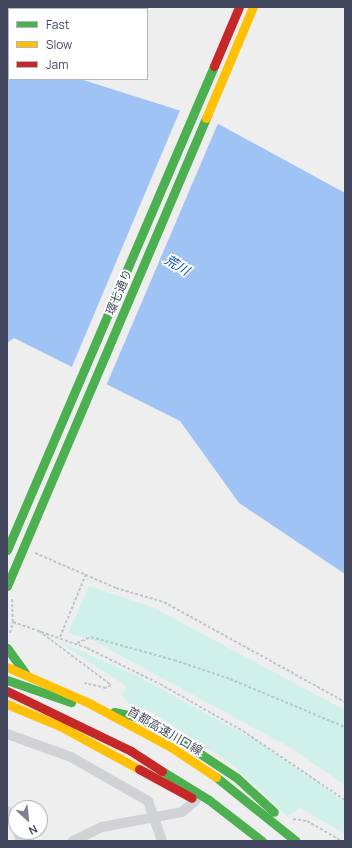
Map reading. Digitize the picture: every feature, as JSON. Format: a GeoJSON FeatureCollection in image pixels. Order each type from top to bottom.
{"type":"FeatureCollection","features":[{"type":"Feature","properties":{"kind":"main road","name":"環七通り"},"geometry":{"type":"LineString","coordinates":[[7,550],[239,7]]}},
{"type":"Feature","properties":{"kind":"main road","name":"環七通り"},"geometry":{"type":"LineString","coordinates":[[7,586],[253,7]]}},
{"type":"Feature","properties":{"kind":"main road"},"geometry":{"type":"LineString","coordinates":[[7,648],[33,682],[170,760],[280,841]]}},
{"type":"Feature","properties":{"kind":"main road","name":"首都高速川口線"},"geometry":{"type":"LineString","coordinates":[[7,667],[89,703],[171,747],[237,791],[296,841]]}},
{"type":"Feature","properties":{"kind":"main road"},"geometry":{"type":"LineString","coordinates":[[7,680],[86,707],[138,717],[154,724],[237,778],[306,841]]}},
{"type":"Feature","properties":{"kind":"main road"},"geometry":{"type":"LineString","coordinates":[[7,691],[131,751],[209,800],[262,841]]}},
{"type":"Feature","properties":{"kind":"main road"},"geometry":{"type":"LineString","coordinates":[[7,704],[60,726],[196,800],[252,841]]}},
{"type":"Feature","properties":{"kind":"main road"},"geometry":{"type":"LineString","coordinates":[[86,707],[127,728],[206,775],[288,841]]}},
{"type":"Feature","properties":{"kind":"street"},"geometry":{"type":"LineString","coordinates":[[7,734],[95,768],[148,801],[150,816],[162,841]]}},
{"type":"Feature","properties":{"kind":"street"},"geometry":{"type":"LineString","coordinates":[[73,841],[102,827],[150,816],[182,812],[196,800]]}},
{"type":"Feature","properties":{"kind":"path"},"geometry":{"type":"LineString","coordinates":[[28,551],[86,574],[116,588],[164,602],[345,702]]}},
{"type":"Feature","properties":{"kind":"path"},"geometry":{"type":"LineString","coordinates":[[60,637],[86,574]]}},
{"type":"Feature","properties":{"kind":"path"},"geometry":{"type":"LineString","coordinates":[[10,612],[13,622],[76,643],[203,707],[345,800]]}},
{"type":"Feature","properties":{"kind":"path"},"geometry":{"type":"LineString","coordinates":[[38,630],[111,685],[106,688],[82,683]]}},
{"type":"Feature","properties":{"kind":"path"},"geometry":{"type":"LineString","coordinates":[[76,643],[91,637],[174,660],[230,679],[345,727]]}},
{"type":"Feature","properties":{"kind":"path"},"geometry":{"type":"LineString","coordinates":[[287,824],[298,818],[341,841]]}},
{"type":"Feature","properties":{"kind":"green space"},"geometry":{"type":"Polygon","coordinates":[[[89,586],[152,607],[345,710],[345,785],[291,748],[94,641],[68,633],[89,586]]]}},
{"type":"Feature","properties":{"kind":"green space"},"geometry":{"type":"Polygon","coordinates":[[[56,640],[141,678],[255,740],[345,802],[345,834],[300,808],[287,816],[233,765],[152,712],[132,706],[122,696],[126,686],[56,640]]]}},
{"type":"Feature","properties":{"kind":"water","name":"荒川"},"geometry":{"type":"Polygon","coordinates":[[[7,56],[8,80],[83,80],[213,121],[345,193],[345,574],[239,503],[180,421],[14,338],[7,343],[7,56]]]}},
{"type":"Feature","properties":{"kind":"pier"},"geometry":{"type":"Polygon","coordinates":[[[181,108],[219,121],[106,386],[71,369],[181,108]]]}},
{"type":"Feature","properties":{"kind":"traffic: fast"},"geometry":{"type":"LineString","coordinates":[[7,550],[214,66]]}},
{"type":"Feature","properties":{"kind":"traffic: fast"},"geometry":{"type":"LineString","coordinates":[[7,586],[206,118]]}},
{"type":"Feature","properties":{"kind":"traffic: fast"},"geometry":{"type":"LineString","coordinates":[[7,648],[25,673]]}},
{"type":"Feature","properties":{"kind":"traffic: fast"},"geometry":{"type":"LineString","coordinates":[[7,680],[71,702]]}},
{"type":"Feature","properties":{"kind":"traffic: fast"},"geometry":{"type":"LineString","coordinates":[[114,712],[137,717],[175,737],[237,778],[274,812]]}},
{"type":"Feature","properties":{"kind":"traffic: fast"},"geometry":{"type":"LineString","coordinates":[[162,771],[209,800],[262,841]]}},
{"type":"Feature","properties":{"kind":"traffic: fast"},"geometry":{"type":"LineString","coordinates":[[216,777],[296,841]]}},
{"type":"Feature","properties":{"kind":"traffic: slow"},"geometry":{"type":"LineString","coordinates":[[206,118],[253,7]]}},
{"type":"Feature","properties":{"kind":"traffic: slow"},"geometry":{"type":"LineString","coordinates":[[7,667],[89,703],[171,747],[216,777]]}},
{"type":"Feature","properties":{"kind":"traffic: slow"},"geometry":{"type":"LineString","coordinates":[[7,704],[60,726],[139,769]]}},
{"type":"Feature","properties":{"kind":"traffic: jam"},"geometry":{"type":"LineString","coordinates":[[214,66],[239,7]]}},
{"type":"Feature","properties":{"kind":"traffic: jam"},"geometry":{"type":"LineString","coordinates":[[7,691],[131,751],[162,771]]}},
{"type":"Feature","properties":{"kind":"traffic: jam"},"geometry":{"type":"LineString","coordinates":[[139,769],[192,798]]}}]}
